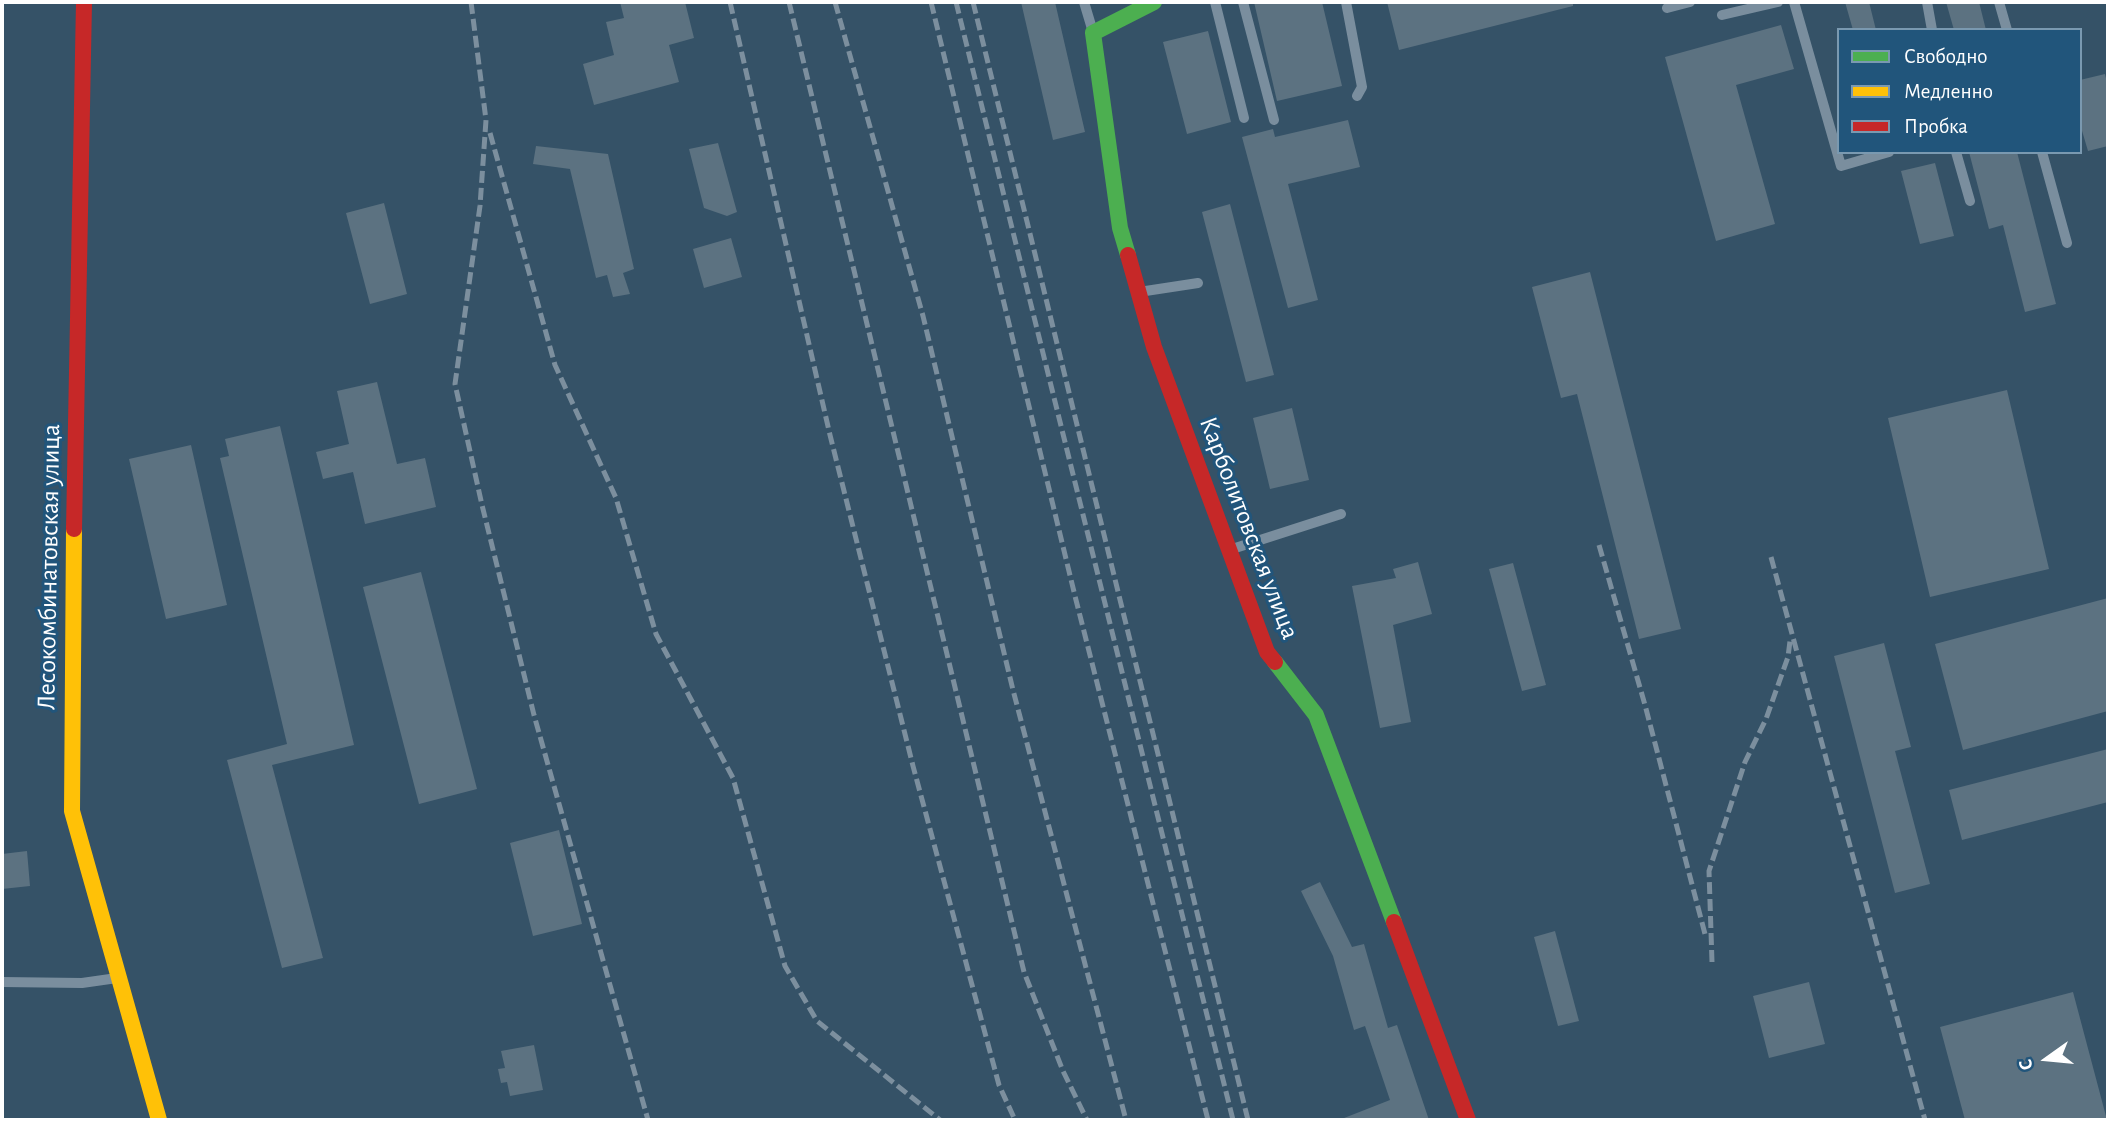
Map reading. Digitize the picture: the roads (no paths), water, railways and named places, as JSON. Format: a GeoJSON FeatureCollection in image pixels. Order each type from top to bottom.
{"type":"FeatureCollection","features":[{"type":"Feature","properties":{"kind":"street","name":"Лесокомбинатовская улица"},"geometry":{"type":"LineString","coordinates":[[83,2],[71,794],[75,828],[159,1120]]}},
{"type":"Feature","properties":{"kind":"street"},"geometry":{"type":"LineString","coordinates":[[1093,33],[1124,8],[1154,2]]}},
{"type":"Feature","properties":{"kind":"street","name":"Карболитовская улица"},"geometry":{"type":"LineString","coordinates":[[1093,33],[1120,228],[1154,347],[1267,652],[1316,715],[1468,1120]]}},
{"type":"Feature","properties":{"kind":"lane"},"geometry":{"type":"LineString","coordinates":[[1084,2],[1093,33]]}},
{"type":"Feature","properties":{"kind":"lane"},"geometry":{"type":"LineString","coordinates":[[1215,2],[1244,118]]}},
{"type":"Feature","properties":{"kind":"lane"},"geometry":{"type":"LineString","coordinates":[[1243,2],[1274,120]]}},
{"type":"Feature","properties":{"kind":"lane"},"geometry":{"type":"LineString","coordinates":[[1346,2],[1362,88],[1357,96]]}},
{"type":"Feature","properties":{"kind":"lane"},"geometry":{"type":"LineString","coordinates":[[1667,8],[1690,2]]}},
{"type":"Feature","properties":{"kind":"lane"},"geometry":{"type":"LineString","coordinates":[[1722,15],[1778,2]]}},
{"type":"Feature","properties":{"kind":"lane"},"geometry":{"type":"LineString","coordinates":[[1794,2],[1837,152]]}},
{"type":"Feature","properties":{"kind":"lane"},"geometry":{"type":"LineString","coordinates":[[1927,2],[1932,28]]}},
{"type":"Feature","properties":{"kind":"lane"},"geometry":{"type":"LineString","coordinates":[[1999,2],[2006,28]]}},
{"type":"Feature","properties":{"kind":"lane"},"geometry":{"type":"LineString","coordinates":[[1838,154],[1841,166],[1882,154]]}},
{"type":"Feature","properties":{"kind":"lane"},"geometry":{"type":"LineString","coordinates":[[1957,154],[1970,201]]}},
{"type":"Feature","properties":{"kind":"lane"},"geometry":{"type":"LineString","coordinates":[[2043,154],[2067,243]]}},
{"type":"Feature","properties":{"kind":"lane"},"geometry":{"type":"LineString","coordinates":[[1138,292],[1198,283]]}},
{"type":"Feature","properties":{"kind":"lane"},"geometry":{"type":"LineString","coordinates":[[1229,550],[1341,514]]}},
{"type":"Feature","properties":{"kind":"lane"},"geometry":{"type":"LineString","coordinates":[[2,982],[82,983],[118,978]]}},
{"type":"Feature","properties":{"kind":"railway"},"geometry":{"type":"LineString","coordinates":[[471,2],[486,120],[480,206],[455,384],[534,715],[648,1120]]}},
{"type":"Feature","properties":{"kind":"railway"},"geometry":{"type":"LineString","coordinates":[[730,2],[830,435],[913,766],[999,1085],[1015,1120]]}},
{"type":"Feature","properties":{"kind":"railway"},"geometry":{"type":"LineString","coordinates":[[789,2],[1024,972],[1063,1071],[1087,1120]]}},
{"type":"Feature","properties":{"kind":"railway"},"geometry":{"type":"LineString","coordinates":[[835,2],[923,316],[1013,690],[1126,1120]]}},
{"type":"Feature","properties":{"kind":"railway"},"geometry":{"type":"LineString","coordinates":[[931,2],[1075,596],[1208,1120]]}},
{"type":"Feature","properties":{"kind":"railway"},"geometry":{"type":"LineString","coordinates":[[956,2],[1233,1120]]}},
{"type":"Feature","properties":{"kind":"railway"},"geometry":{"type":"LineString","coordinates":[[973,2],[1248,1120]]}},
{"type":"Feature","properties":{"kind":"railway"},"geometry":{"type":"LineString","coordinates":[[490,133],[555,365],[616,498],[656,634],[733,778],[785,966],[817,1021],[940,1120]]}},
{"type":"Feature","properties":{"kind":"railway"},"geometry":{"type":"LineString","coordinates":[[1599,545],[1645,705],[1705,934]]}},
{"type":"Feature","properties":{"kind":"railway"},"geometry":{"type":"LineString","coordinates":[[1771,557],[1925,1120]]}},
{"type":"Feature","properties":{"kind":"railway"},"geometry":{"type":"LineString","coordinates":[[1712,962],[1709,871],[1745,762],[1766,719],[1788,657],[1790,641]]}}]}
